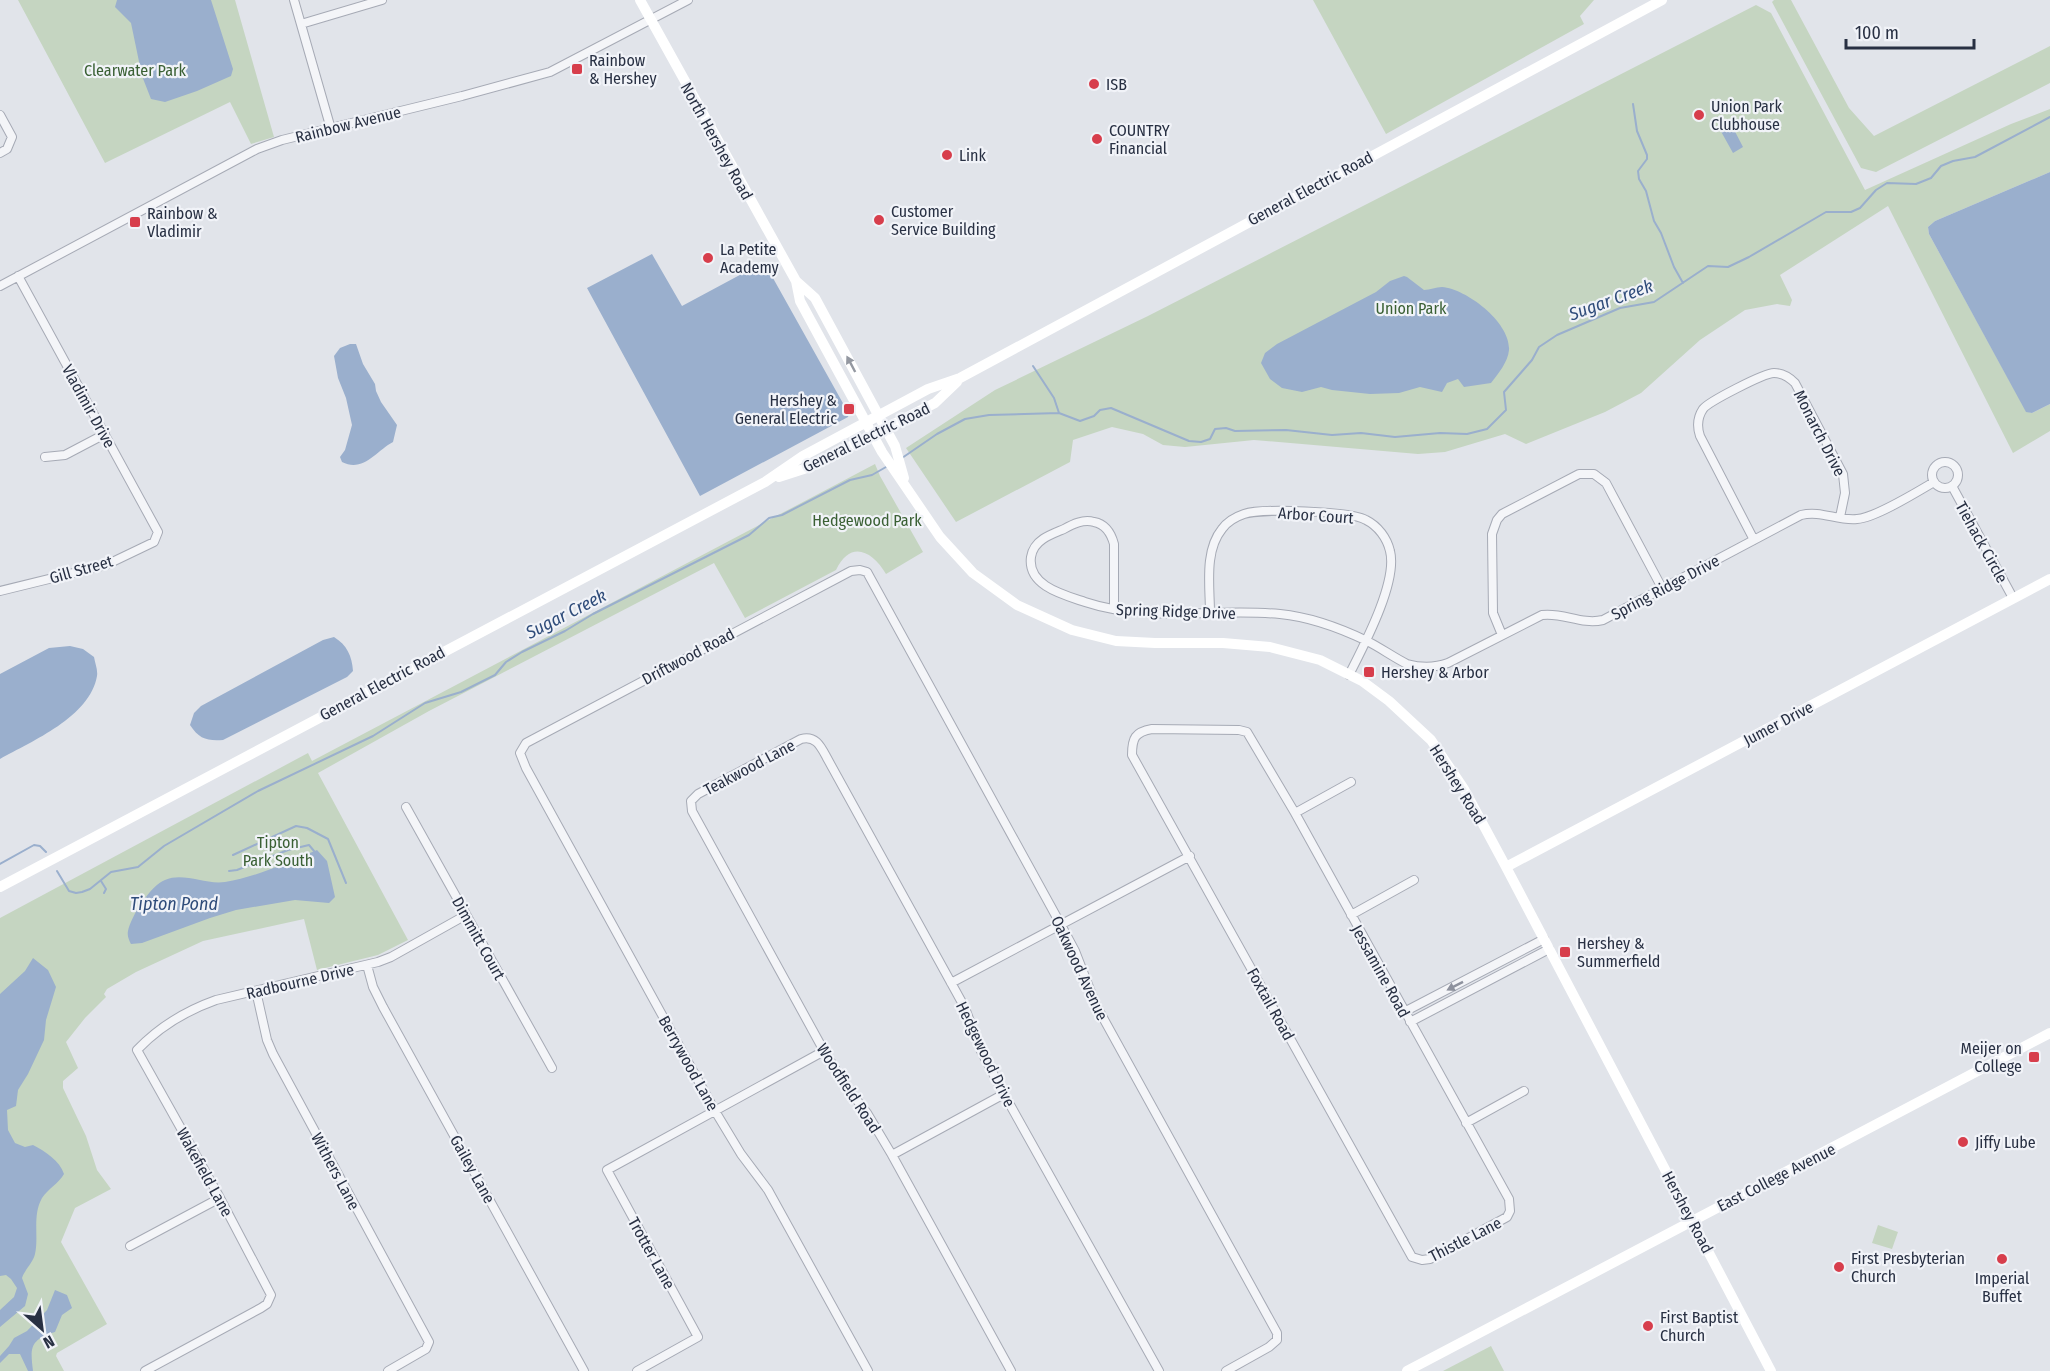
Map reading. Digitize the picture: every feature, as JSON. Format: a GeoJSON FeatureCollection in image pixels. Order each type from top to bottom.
{"type":"FeatureCollection","features":[{"type":"Feature","properties":{"kind":"main road","name":"North Hershey Road"},"geometry":{"type":"LineString","coordinates":[[640,0],[796,281],[800,301],[865,423]]}},
{"type":"Feature","properties":{"kind":"main road","name":"General Electric Road"},"geometry":{"type":"LineString","coordinates":[[0,887],[765,482],[803,456],[928,389],[960,378],[1662,0]]}},
{"type":"Feature","properties":{"kind":"main road","name":"North Hershey Road"},"geometry":{"type":"LineString","coordinates":[[796,281],[815,298],[886,429]]}},
{"type":"Feature","properties":{"kind":"main road","name":"General Electric Road"},"geometry":{"type":"LineString","coordinates":[[765,482],[810,467],[935,403],[960,378]]}},
{"type":"Feature","properties":{"kind":"main road","name":"Hershey Road"},"geometry":{"type":"LineString","coordinates":[[865,423],[940,537],[972,573],[1017,605],[1072,630],[1116,640],[1155,643],[1223,643],[1270,647],[1320,660],[1362,681],[1389,701],[1431,740],[1464,789],[1771,1371]]}},
{"type":"Feature","properties":{"kind":"main road","name":"Hershey Road"},"geometry":{"type":"LineString","coordinates":[[886,429],[895,446],[907,486]]}},
{"type":"Feature","properties":{"kind":"main road","name":"Jumer Drive"},"geometry":{"type":"LineString","coordinates":[[1506,867],[2050,579]]}},
{"type":"Feature","properties":{"kind":"main road","name":"East College Avenue"},"geometry":{"type":"LineString","coordinates":[[1407,1371],[1692,1220],[1881,1124],[2050,1033]]}},
{"type":"Feature","properties":{"kind":"street"},"geometry":{"type":"LineString","coordinates":[[294,0],[331,129]]}},
{"type":"Feature","properties":{"kind":"street"},"geometry":{"type":"LineString","coordinates":[[301,24],[382,0]]}},
{"type":"Feature","properties":{"kind":"street","name":"Rainbow Avenue"},"geometry":{"type":"LineString","coordinates":[[0,286],[257,149],[282,140],[550,72],[688,0]]}},
{"type":"Feature","properties":{"kind":"street"},"geometry":{"type":"LineString","coordinates":[[0,115],[12,137],[7,149],[0,153]]}},
{"type":"Feature","properties":{"kind":"street","name":"Vladimir Drive"},"geometry":{"type":"LineString","coordinates":[[18,276],[158,532],[157,537]]}},
{"type":"Feature","properties":{"kind":"street","name":"Monarch Drive"},"geometry":{"type":"LineString","coordinates":[[1754,540],[1700,436],[1697,424],[1702,410],[1708,405],[1767,374],[1782,374],[1795,383],[1843,474],[1845,493],[1840,517]]}},
{"type":"Feature","properties":{"kind":"street"},"geometry":{"type":"LineString","coordinates":[[45,457],[65,455],[105,434]]}},
{"type":"Feature","properties":{"kind":"street"},"geometry":{"type":"LineString","coordinates":[[1948,462],[1955,467],[1958,475],[1952,486],[1940,487],[1934,482],[1933,470],[1940,464],[1948,462]]}},
{"type":"Feature","properties":{"kind":"street"},"geometry":{"type":"LineString","coordinates":[[1502,635],[1493,613],[1494,526],[1502,514],[1579,474],[1594,474],[1606,483],[1662,588]]}},
{"type":"Feature","properties":{"kind":"street","name":"Spring Ridge Drive"},"geometry":{"type":"LineString","coordinates":[[1114,609],[1114,544],[1108,530],[1095,522],[1078,522],[1042,539],[1037,544],[1032,552],[1031,567],[1038,581],[1068,596],[1114,609],[1145,613],[1261,613],[1303,618],[1336,628],[1366,641],[1407,664],[1429,667],[1448,663],[1542,615],[1558,615],[1584,622],[1603,620],[1801,515],[1819,513],[1849,519],[1867,517],[1934,482]]}},
{"type":"Feature","properties":{"kind":"street","name":"Tiehack Circle"},"geometry":{"type":"LineString","coordinates":[[1952,486],[2013,598]]}},
{"type":"Feature","properties":{"kind":"street","name":"Arbor Court"},"geometry":{"type":"LineString","coordinates":[[1210,613],[1212,548],[1215,539],[1228,522],[1255,512],[1356,516],[1375,526],[1381,532],[1392,561],[1391,572],[1375,624],[1349,675]]}},
{"type":"Feature","properties":{"kind":"street","name":"Gill Street"},"geometry":{"type":"LineString","coordinates":[[0,591],[106,565],[154,542],[157,537]]}},
{"type":"Feature","properties":{"kind":"street","name":"Driftwood Road"},"geometry":{"type":"LineString","coordinates":[[521,750],[526,743],[647,678],[851,571],[860,570]]}},
{"type":"Feature","properties":{"kind":"street","name":"Oakwood Avenue"},"geometry":{"type":"LineString","coordinates":[[860,570],[867,572],[1061,925],[1075,951],[1096,1005],[1277,1333],[1277,1339],[1269,1347],[1226,1371]]}},
{"type":"Feature","properties":{"kind":"street","name":"Jessamine Road"},"geometry":{"type":"LineString","coordinates":[[1132,745],[1135,737],[1142,731],[1152,729],[1247,732],[1295,813],[1509,1199],[1510,1211]]}},
{"type":"Feature","properties":{"kind":"street","name":"Teakwood Lane"},"geometry":{"type":"LineString","coordinates":[[691,804],[698,794],[801,739],[812,739]]}},
{"type":"Feature","properties":{"kind":"street","name":"Hedgewood Drive"},"geometry":{"type":"LineString","coordinates":[[812,739],[818,743],[828,758],[965,1008],[981,1051],[1004,1094],[1159,1371]]}},
{"type":"Feature","properties":{"kind":"street","name":"Foxtail Road"},"geometry":{"type":"LineString","coordinates":[[1132,745],[1132,755],[1409,1252],[1417,1259]]}},
{"type":"Feature","properties":{"kind":"street","name":"Berrywood Lane"},"geometry":{"type":"LineString","coordinates":[[521,750],[520,756],[526,768],[715,1111],[741,1154],[768,1190],[868,1371]]}},
{"type":"Feature","properties":{"kind":"street"},"geometry":{"type":"LineString","coordinates":[[1295,813],[1352,782]]}},
{"type":"Feature","properties":{"kind":"street","name":"Woodfield Road"},"geometry":{"type":"LineString","coordinates":[[691,804],[692,811],[824,1051],[848,1089],[867,1113],[892,1155],[1011,1371]]}},
{"type":"Feature","properties":{"kind":"street","name":"Dimmitt Court"},"geometry":{"type":"LineString","coordinates":[[406,807],[552,1068]]}},
{"type":"Feature","properties":{"kind":"street"},"geometry":{"type":"LineString","coordinates":[[951,983],[1190,856]]}},
{"type":"Feature","properties":{"kind":"street"},"geometry":{"type":"LineString","coordinates":[[1351,915],[1414,880]]}},
{"type":"Feature","properties":{"kind":"street","name":"Radbourne Drive"},"geometry":{"type":"LineString","coordinates":[[137,1050],[162,1027],[216,1000],[367,965],[391,957],[466,915]]}},
{"type":"Feature","properties":{"kind":"street"},"geometry":{"type":"LineString","coordinates":[[1404,1012],[1484,971],[1547,944]]}},
{"type":"Feature","properties":{"kind":"street"},"geometry":{"type":"LineString","coordinates":[[1410,1022],[1489,980],[1547,944]]}},
{"type":"Feature","properties":{"kind":"street","name":"Gailey Lane"},"geometry":{"type":"LineString","coordinates":[[367,965],[373,987],[383,1007],[584,1371]]}},
{"type":"Feature","properties":{"kind":"street"},"geometry":{"type":"LineString","coordinates":[[1484,971],[1489,980]]}},
{"type":"Feature","properties":{"kind":"street","name":"Withers Lane"},"geometry":{"type":"LineString","coordinates":[[256,991],[267,1040],[273,1054],[429,1346],[388,1371]]}},
{"type":"Feature","properties":{"kind":"street","name":"Wakefield Lane"},"geometry":{"type":"LineString","coordinates":[[137,1050],[220,1198],[271,1295],[267,1304],[261,1308],[145,1371]]}},
{"type":"Feature","properties":{"kind":"street"},"geometry":{"type":"LineString","coordinates":[[715,1111],[824,1051]]}},
{"type":"Feature","properties":{"kind":"street"},"geometry":{"type":"LineString","coordinates":[[1466,1123],[1524,1090]]}},
{"type":"Feature","properties":{"kind":"street"},"geometry":{"type":"LineString","coordinates":[[892,1155],[1004,1094]]}},
{"type":"Feature","properties":{"kind":"street","name":"Trotter Lane"},"geometry":{"type":"LineString","coordinates":[[636,1371],[698,1337],[607,1170],[715,1111]]}},
{"type":"Feature","properties":{"kind":"street"},"geometry":{"type":"LineString","coordinates":[[130,1246],[220,1198]]}},
{"type":"Feature","properties":{"kind":"street","name":"Thistle Lane"},"geometry":{"type":"LineString","coordinates":[[1417,1259],[1430,1259],[1500,1222],[1507,1217],[1510,1211]]}},
{"type":"Feature","properties":{"kind":"green space","name":"Clearwater Park"},"geometry":{"type":"Polygon","coordinates":[[[18,0],[235,0],[274,137],[251,144],[230,102],[105,163],[18,0]]]}},
{"type":"Feature","properties":{"kind":"green space"},"geometry":{"type":"Polygon","coordinates":[[[1313,0],[1594,0],[1580,16],[1584,24],[1386,134],[1313,0]]]}},
{"type":"Feature","properties":{"kind":"green space"},"geometry":{"type":"Polygon","coordinates":[[[1791,0],[1849,108],[1874,136],[2050,46],[2050,83],[1876,172],[1861,168],[1772,2],[1791,0]]]}},
{"type":"Feature","properties":{"kind":"green space","name":"Union Park"},"geometry":{"type":"Polygon","coordinates":[[[1756,5],[1771,13],[1865,190],[2011,124],[2050,109],[2050,172],[1935,221],[1928,227],[1929,234],[2026,411],[2032,413],[2050,404],[2050,431],[2013,453],[1888,206],[1780,275],[1792,300],[1790,306],[1777,304],[1745,310],[1700,340],[1641,393],[1605,412],[1526,444],[1505,434],[1445,452],[1418,454],[1254,440],[1185,447],[1163,445],[1143,434],[1112,427],[1073,440],[1070,462],[956,522],[906,448],[995,390],[1148,316],[1756,5]]]}},
{"type":"Feature","properties":{"kind":"green space","name":"Tipton Park South"},"geometry":{"type":"Polygon","coordinates":[[[875,464],[923,552],[886,574],[868,554],[854,552],[842,561],[836,570],[745,618],[714,563],[429,711],[318,773],[408,940],[378,955],[317,970],[304,919],[203,941],[136,972],[107,989],[104,994],[106,997],[66,1042],[78,1068],[63,1081],[63,1088],[86,1136],[97,1170],[111,1189],[75,1208],[61,1242],[107,1324],[57,1353],[56,1356],[64,1371],[0,1371],[0,918],[308,753],[312,761],[875,464]]]}},
{"type":"Feature","properties":{"kind":"green space"},"geometry":{"type":"Polygon","coordinates":[[[1878,1225],[1898,1232],[1892,1249],[1872,1243],[1878,1225]]]}},
{"type":"Feature","properties":{"kind":"green space"},"geometry":{"type":"Polygon","coordinates":[[[1491,1346],[1504,1371],[1443,1371],[1491,1346]]]}},
{"type":"Feature","properties":{"kind":"water"},"geometry":{"type":"Polygon","coordinates":[[[117,0],[211,0],[233,69],[231,76],[165,102],[151,99],[142,76],[131,23],[115,7],[117,0]]]}},
{"type":"Feature","properties":{"kind":"water"},"geometry":{"type":"Polygon","coordinates":[[[1729,120],[1743,147],[1733,153],[1718,126],[1729,120]]]}},
{"type":"Feature","properties":{"kind":"water"},"geometry":{"type":"Polygon","coordinates":[[[2050,172],[2050,404],[2032,413],[2026,412],[1929,234],[1928,227],[1935,221],[2050,172]]]}},
{"type":"Feature","properties":{"kind":"water"},"geometry":{"type":"Polygon","coordinates":[[[652,254],[682,306],[764,262],[849,414],[848,417],[700,496],[587,288],[652,254]]]}},
{"type":"Feature","properties":{"kind":"water"},"geometry":{"type":"Polygon","coordinates":[[[1404,276],[1424,290],[1442,287],[1463,294],[1486,309],[1495,319],[1508,340],[1509,350],[1505,363],[1491,383],[1464,387],[1458,379],[1447,383],[1442,392],[1420,387],[1399,393],[1370,394],[1321,387],[1302,392],[1282,388],[1270,379],[1261,363],[1265,353],[1277,344],[1376,292],[1390,281],[1404,276]]]}},
{"type":"Feature","properties":{"kind":"water"},"geometry":{"type":"Polygon","coordinates":[[[356,344],[381,402],[397,425],[393,442],[369,460],[356,465],[342,462],[340,457],[345,450],[352,425],[334,356],[340,348],[356,344]]]}},
{"type":"Feature","properties":{"kind":"water"},"geometry":{"type":"Polygon","coordinates":[[[334,637],[345,647],[350,656],[353,671],[347,677],[223,740],[204,738],[190,725],[194,713],[201,706],[323,640],[334,637]]]}},
{"type":"Feature","properties":{"kind":"water"},"geometry":{"type":"Polygon","coordinates":[[[70,646],[83,649],[94,657],[97,676],[92,691],[72,716],[43,736],[0,759],[0,674],[49,648],[70,646]]]}},
{"type":"Feature","properties":{"kind":"water","name":"Tipton Pond"},"geometry":{"type":"Polygon","coordinates":[[[317,850],[327,861],[335,897],[329,903],[295,900],[236,910],[142,943],[131,944],[128,938],[133,917],[142,902],[154,888],[165,880],[180,877],[210,882],[237,880],[272,869],[317,850]]]}},
{"type":"Feature","properties":{"kind":"water"},"geometry":{"type":"Polygon","coordinates":[[[33,958],[48,970],[56,987],[46,1020],[44,1040],[18,1090],[16,1106],[7,1110],[8,1130],[15,1143],[25,1147],[33,1145],[52,1157],[64,1174],[44,1195],[39,1205],[36,1219],[35,1254],[22,1278],[28,1294],[25,1306],[0,1327],[0,1310],[14,1297],[17,1288],[6,1275],[0,1276],[0,994],[25,971],[33,958]]]}},
{"type":"Feature","properties":{"kind":"water"},"geometry":{"type":"Polygon","coordinates":[[[55,1290],[67,1295],[72,1308],[62,1315],[55,1332],[36,1342],[32,1350],[33,1371],[28,1371],[20,1354],[9,1354],[0,1363],[0,1356],[14,1338],[27,1331],[47,1310],[55,1290]]]}},
{"type":"Feature","properties":{"kind":"waterway"},"geometry":{"type":"LineString","coordinates":[[1633,104],[1637,131],[1647,155],[1647,159],[1638,171],[1639,179],[1646,191],[1654,221],[1683,283]]}},
{"type":"Feature","properties":{"kind":"waterway","name":"Sugar Creek"},"geometry":{"type":"LineString","coordinates":[[902,458],[937,434],[965,419],[989,415],[1059,413],[1080,421],[1094,416],[1100,410],[1111,408],[1189,441],[1201,442],[1210,439],[1215,429],[1226,428],[1235,431],[1286,430],[1332,435],[1361,433],[1395,437],[1440,433],[1467,434],[1487,429],[1506,410],[1504,392],[1532,360],[1539,347],[1557,335],[1620,308],[1654,302],[1708,266],[1728,267],[1826,212],[1851,212],[1860,208],[1876,190],[1887,183],[1916,184],[1931,178],[1941,166],[1975,157],[2050,117]]}},
{"type":"Feature","properties":{"kind":"waterway","name":"Sugar Creek"},"geometry":{"type":"LineString","coordinates":[[1033,366],[1054,398],[1059,413]]}},
{"type":"Feature","properties":{"kind":"waterway","name":"Sugar Creek"},"geometry":{"type":"LineString","coordinates":[[57,871],[69,891],[76,893],[90,889],[111,872],[138,867],[164,846],[258,791],[373,736],[425,703],[461,692],[495,675],[506,662],[522,652],[749,535],[769,518],[782,515],[850,480],[872,475],[886,467]]}},
{"type":"Feature","properties":{"kind":"waterway"},"geometry":{"type":"LineString","coordinates":[[233,855],[296,826],[307,828],[328,839],[346,883]]}},
{"type":"Feature","properties":{"kind":"waterway","name":"Sugar Creek"},"geometry":{"type":"LineString","coordinates":[[0,864],[34,845],[40,846],[46,852]]}},
{"type":"Feature","properties":{"kind":"waterway"},"geometry":{"type":"LineString","coordinates":[[229,871],[309,845],[314,851]]}},
{"type":"Feature","properties":{"kind":"waterway","name":"Sugar Creek"},"geometry":{"type":"LineString","coordinates":[[101,881],[106,889],[104,893]]}},
{"type":"Feature","properties":{"kind":"place","name":"Rainbow & Hershey"},"geometry":{"type":"Point","coordinates":[577,69]}},
{"type":"Feature","properties":{"kind":"place","name":"ISB"},"geometry":{"type":"Point","coordinates":[1094,84]}},
{"type":"Feature","properties":{"kind":"place","name":"Union Park Clubhouse"},"geometry":{"type":"Point","coordinates":[1699,115]}},
{"type":"Feature","properties":{"kind":"place","name":"COUNTRY Financial"},"geometry":{"type":"Point","coordinates":[1097,139]}},
{"type":"Feature","properties":{"kind":"place","name":"Link"},"geometry":{"type":"Point","coordinates":[947,155]}},
{"type":"Feature","properties":{"kind":"place","name":"Customer Service Building"},"geometry":{"type":"Point","coordinates":[879,220]}},
{"type":"Feature","properties":{"kind":"place","name":"Rainbow & Vladimir"},"geometry":{"type":"Point","coordinates":[135,222]}},
{"type":"Feature","properties":{"kind":"place","name":"La Petite Academy"},"geometry":{"type":"Point","coordinates":[708,258]}},
{"type":"Feature","properties":{"kind":"place","name":"Hershey & General Electric"},"geometry":{"type":"Point","coordinates":[849,409]}},
{"type":"Feature","properties":{"kind":"place","name":"Hershey & Arbor"},"geometry":{"type":"Point","coordinates":[1369,672]}},
{"type":"Feature","properties":{"kind":"place","name":"Hershey & Summerfield"},"geometry":{"type":"Point","coordinates":[1565,952]}},
{"type":"Feature","properties":{"kind":"place","name":"Meijer on College"},"geometry":{"type":"Point","coordinates":[2034,1057]}},
{"type":"Feature","properties":{"kind":"place","name":"Jiffy Lube"},"geometry":{"type":"Point","coordinates":[1963,1142]}},
{"type":"Feature","properties":{"kind":"place","name":"Imperial Buffet"},"geometry":{"type":"Point","coordinates":[2002,1259]}},
{"type":"Feature","properties":{"kind":"place","name":"First Presbyterian Church"},"geometry":{"type":"Point","coordinates":[1839,1267]}},
{"type":"Feature","properties":{"kind":"place","name":"First Baptist Church"},"geometry":{"type":"Point","coordinates":[1648,1326]}},
{"type":"Feature","properties":{"kind":"park label","name":"Hedgewood Park"},"geometry":{"type":"Point","coordinates":[867,520]}}]}
